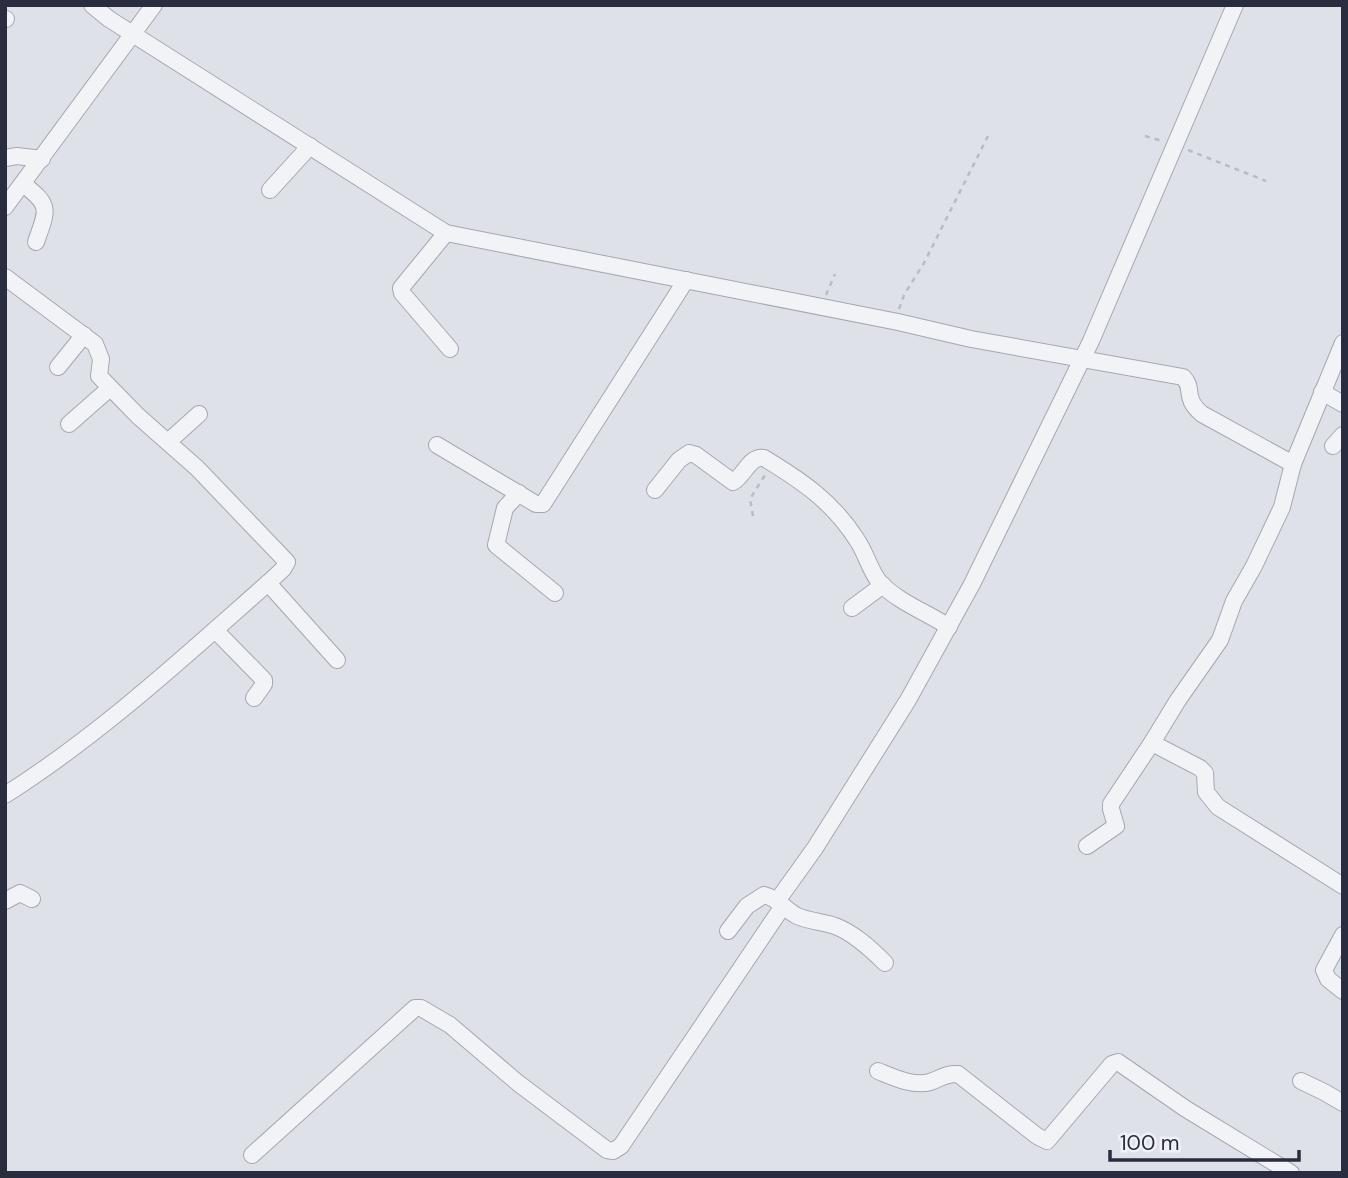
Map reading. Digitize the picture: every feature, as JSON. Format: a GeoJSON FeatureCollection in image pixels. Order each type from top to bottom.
{"type":"FeatureCollection","features":[{"type":"Feature","properties":{"kind":"street"},"geometry":{"type":"LineString","coordinates":[[92,5],[446,233],[898,322],[971,340],[1086,351],[1183,377],[1187,381],[1190,402],[1202,414],[1293,464]]}},
{"type":"Feature","properties":{"kind":"street"},"geometry":{"type":"LineString","coordinates":[[5,207],[28,187],[42,159],[139,37],[154,5]]}},
{"type":"Feature","properties":{"kind":"street"},"geometry":{"type":"LineString","coordinates":[[252,1155],[415,1008],[421,1007],[450,1025],[518,1083],[607,1150],[614,1151],[621,1146],[815,848],[908,700],[949,627],[1086,351],[1235,5]]}},
{"type":"Feature","properties":{"kind":"street"},"geometry":{"type":"LineString","coordinates":[[271,190],[310,146]]}},
{"type":"Feature","properties":{"kind":"street"},"geometry":{"type":"LineString","coordinates":[[5,158],[17,156],[42,159]]}},
{"type":"Feature","properties":{"kind":"street"},"geometry":{"type":"LineString","coordinates":[[28,187],[43,200],[45,206],[36,242]]}},
{"type":"Feature","properties":{"kind":"street"},"geometry":{"type":"LineString","coordinates":[[446,233],[401,288],[402,293],[450,349]]}},
{"type":"Feature","properties":{"kind":"street"},"geometry":{"type":"LineString","coordinates":[[5,277],[84,335],[100,354],[98,372],[110,388],[219,489],[287,562],[268,583],[142,695],[47,768],[5,795]]}},
{"type":"Feature","properties":{"kind":"street"},"geometry":{"type":"LineString","coordinates":[[437,445],[540,505],[686,280]]}},
{"type":"Feature","properties":{"kind":"street"},"geometry":{"type":"LineString","coordinates":[[58,367],[84,335]]}},
{"type":"Feature","properties":{"kind":"street"},"geometry":{"type":"LineString","coordinates":[[1087,846],[1112,829],[1111,804],[1220,640],[1234,601],[1282,507],[1293,464],[1343,343]]}},
{"type":"Feature","properties":{"kind":"street"},"geometry":{"type":"LineString","coordinates":[[69,424],[110,388]]}},
{"type":"Feature","properties":{"kind":"street"},"geometry":{"type":"LineString","coordinates":[[1322,393],[1343,404]]}},
{"type":"Feature","properties":{"kind":"street"},"geometry":{"type":"LineString","coordinates":[[169,442],[199,414]]}},
{"type":"Feature","properties":{"kind":"street"},"geometry":{"type":"LineString","coordinates":[[655,491],[679,460],[689,453],[733,482],[756,458],[764,458],[832,506],[859,542],[876,577],[883,585],[905,602],[949,627]]}},
{"type":"Feature","properties":{"kind":"street"},"geometry":{"type":"LineString","coordinates":[[519,493],[505,508],[496,545],[555,593]]}},
{"type":"Feature","properties":{"kind":"street"},"geometry":{"type":"LineString","coordinates":[[268,583],[337,660]]}},
{"type":"Feature","properties":{"kind":"street"},"geometry":{"type":"LineString","coordinates":[[852,608],[883,585]]}},
{"type":"Feature","properties":{"kind":"street"},"geometry":{"type":"LineString","coordinates":[[215,630],[264,680],[254,698]]}},
{"type":"Feature","properties":{"kind":"street"},"geometry":{"type":"LineString","coordinates":[[1153,741],[1205,773],[1206,792],[1218,807],[1343,886]]}},
{"type":"Feature","properties":{"kind":"street"},"geometry":{"type":"LineString","coordinates":[[5,901],[20,893],[32,898]]}},
{"type":"Feature","properties":{"kind":"street"},"geometry":{"type":"LineString","coordinates":[[728,931],[747,906],[764,895],[780,903],[794,915],[849,933],[873,950],[885,963]]}},
{"type":"Feature","properties":{"kind":"street"},"geometry":{"type":"LineString","coordinates":[[1343,935],[1324,970],[1328,979],[1343,991]]}},
{"type":"Feature","properties":{"kind":"street"},"geometry":{"type":"LineString","coordinates":[[878,1071],[914,1083],[926,1083],[946,1074],[958,1073],[1047,1141],[1112,1064],[1118,1062],[1186,1109],[1291,1173]]}},
{"type":"Feature","properties":{"kind":"street"},"geometry":{"type":"LineString","coordinates":[[1301,1081],[1325,1091],[1343,1103]]}},
{"type":"Feature","properties":{"kind":"path"},"geometry":{"type":"LineString","coordinates":[[899,308],[988,136]]}},
{"type":"Feature","properties":{"kind":"path"},"geometry":{"type":"LineString","coordinates":[[1145,136],[1266,181]]}},
{"type":"Feature","properties":{"kind":"path"},"geometry":{"type":"LineString","coordinates":[[822,308],[835,274]]}},
{"type":"Feature","properties":{"kind":"path"},"geometry":{"type":"LineString","coordinates":[[754,516],[750,499],[752,493],[761,479],[776,467]]}}]}
